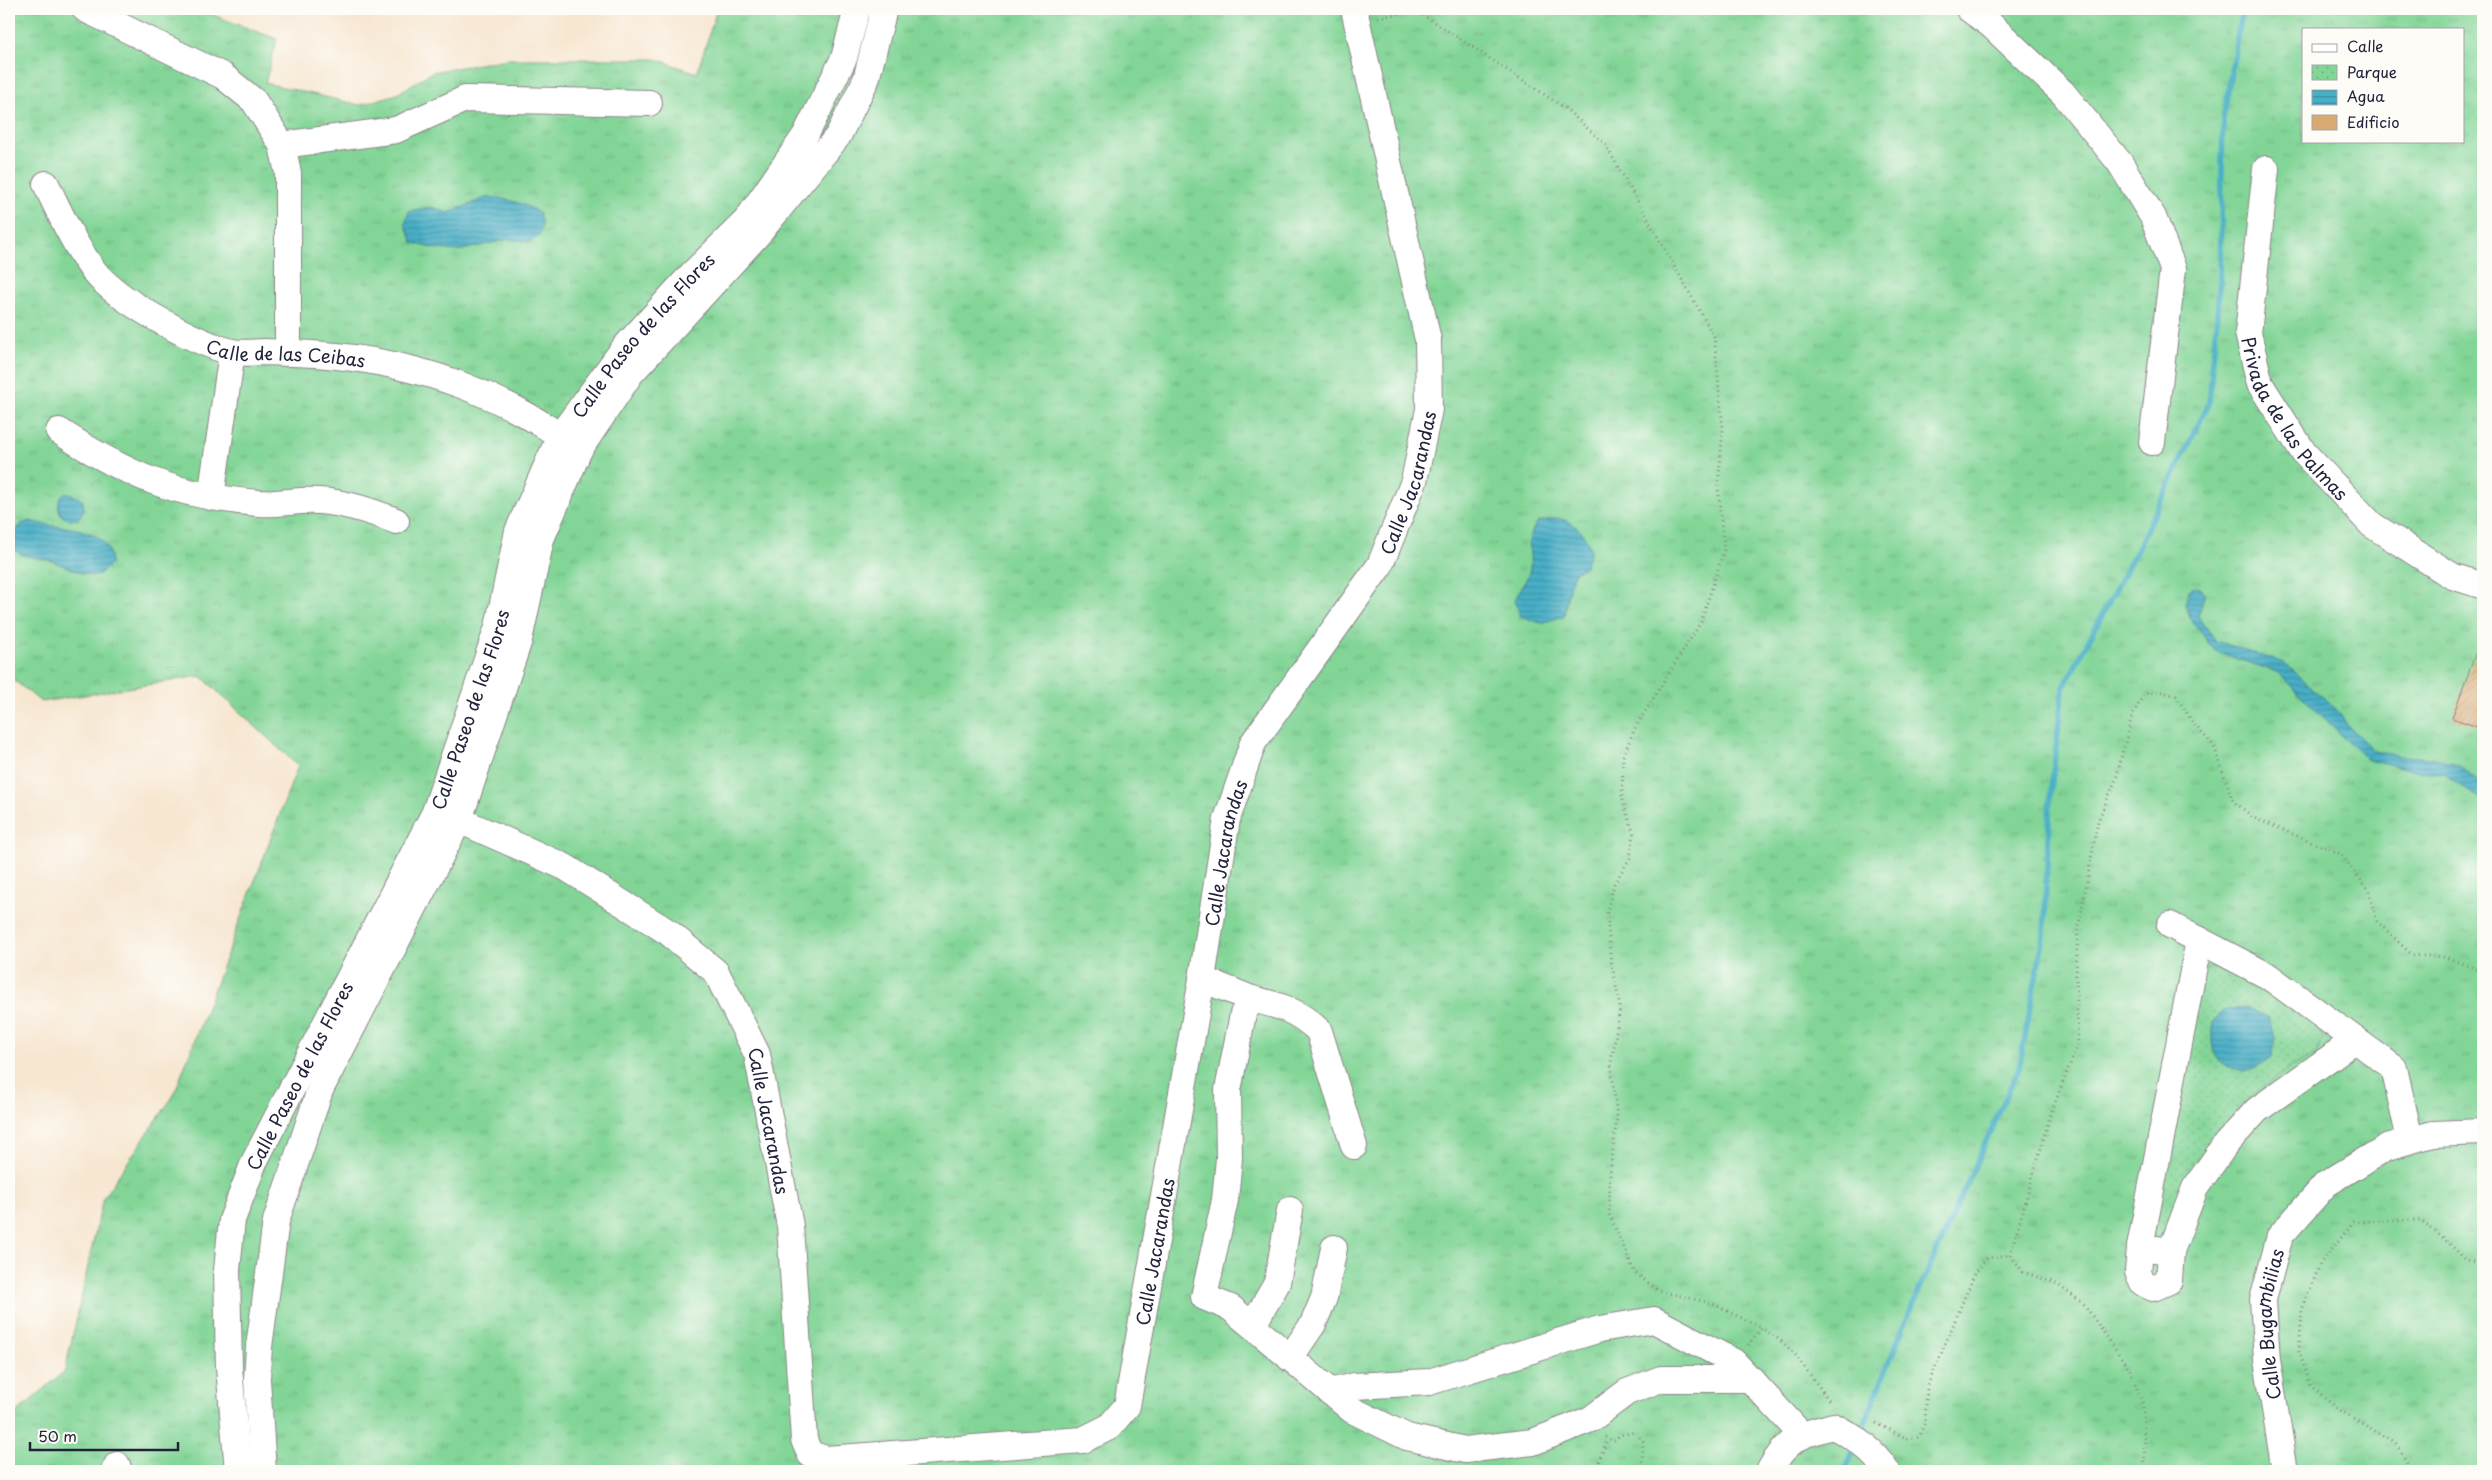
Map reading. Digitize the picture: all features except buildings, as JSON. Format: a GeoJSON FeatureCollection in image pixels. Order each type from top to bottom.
{"type":"FeatureCollection","features":[{"type":"Feature","properties":{"kind":"street"},"geometry":{"type":"LineString","coordinates":[[85,9],[223,76],[254,101],[282,145],[288,173],[288,353]]}},
{"type":"Feature","properties":{"kind":"street","name":"Calle Paseo de las Flores"},"geometry":{"type":"LineString","coordinates":[[238,1471],[229,1367],[227,1270],[232,1220],[254,1162],[435,812],[498,628],[518,531],[625,347],[692,274],[746,221],[805,136],[844,58],[857,9]]}},
{"type":"Feature","properties":{"kind":"street","name":"Calle Paseo de las Flores"},"geometry":{"type":"LineString","coordinates":[[263,1471],[257,1379],[259,1347],[276,1221],[320,1090],[459,820],[519,640],[540,539],[570,443],[630,373],[758,233],[838,136],[866,80],[884,9]]}},
{"type":"Feature","properties":{"kind":"street"},"geometry":{"type":"LineString","coordinates":[[1969,9],[1991,25],[2063,93],[2120,163],[2154,216],[2174,269],[2152,442]]}},
{"type":"Feature","properties":{"kind":"street","name":"Calle Jacarandas"},"geometry":{"type":"LineString","coordinates":[[435,812],[459,820],[565,867],[668,932],[716,972],[757,1054],[790,1226],[804,1440],[809,1462],[826,1459],[1083,1440],[1108,1427],[1127,1406],[1202,979],[1227,819],[1252,742],[1380,564],[1414,481],[1429,409],[1428,340],[1355,15]]}},
{"type":"Feature","properties":{"kind":"street"},"geometry":{"type":"LineString","coordinates":[[282,145],[396,130],[464,99],[649,103]]}},
{"type":"Feature","properties":{"kind":"street","name":"Privada de las Palmas"},"geometry":{"type":"LineString","coordinates":[[2266,169],[2248,334],[2260,384],[2304,453],[2372,525],[2452,576],[2483,586]]}},
{"type":"Feature","properties":{"kind":"street","name":"Calle de las Ceibas"},"geometry":{"type":"LineString","coordinates":[[46,184],[73,240],[95,272],[130,303],[183,332],[232,352],[338,356],[415,370],[481,392],[570,443]]}},
{"type":"Feature","properties":{"kind":"street"},"geometry":{"type":"LineString","coordinates":[[211,496],[232,352]]}},
{"type":"Feature","properties":{"kind":"street"},"geometry":{"type":"LineString","coordinates":[[59,431],[99,457],[143,479],[179,491],[260,503],[318,501],[358,506],[396,521]]}},
{"type":"Feature","properties":{"kind":"street"},"geometry":{"type":"LineString","coordinates":[[2170,925],[2268,976],[2394,1068],[2410,1140]]}},
{"type":"Feature","properties":{"kind":"street"},"geometry":{"type":"LineString","coordinates":[[2198,940],[2140,1247],[2138,1272],[2143,1284],[2153,1288],[2169,1281],[2171,1251],[2195,1188],[2226,1144],[2257,1110],[2356,1040]]}},
{"type":"Feature","properties":{"kind":"street"},"geometry":{"type":"LineString","coordinates":[[1202,979],[1252,999],[1287,1007],[1305,1018],[1319,1031],[1354,1146]]}},
{"type":"Feature","properties":{"kind":"street"},"geometry":{"type":"LineString","coordinates":[[1252,999],[1243,1014],[1228,1090],[1229,1158],[1226,1200],[1204,1297],[1231,1308],[1352,1410],[1407,1437],[1465,1450],[1533,1442],[1591,1419],[1627,1392],[1661,1379],[1743,1370]]}},
{"type":"Feature","properties":{"kind":"street","name":"Calle Bugambilias"},"geometry":{"type":"LineString","coordinates":[[2285,1471],[2267,1360],[2263,1300],[2280,1236],[2326,1184],[2387,1147],[2433,1134],[2483,1132]]}},
{"type":"Feature","properties":{"kind":"street"},"geometry":{"type":"LineString","coordinates":[[1253,1325],[1276,1283],[1290,1210]]}},
{"type":"Feature","properties":{"kind":"street"},"geometry":{"type":"LineString","coordinates":[[2140,1247],[2171,1251]]}},
{"type":"Feature","properties":{"kind":"street"},"geometry":{"type":"LineString","coordinates":[[1290,1358],[1314,1324],[1324,1298],[1334,1248]]}},
{"type":"Feature","properties":{"kind":"street"},"geometry":{"type":"LineString","coordinates":[[1330,1392],[1356,1386],[1429,1382],[1600,1329],[1654,1320],[1743,1370],[1801,1434]]}},
{"type":"Feature","properties":{"kind":"street"},"geometry":{"type":"LineString","coordinates":[[1769,1471],[1784,1449],[1801,1434],[1831,1414],[1882,1463]]}},
{"type":"Feature","properties":{"kind":"street"},"geometry":{"type":"LineString","coordinates":[[114,1471],[118,1465],[119,1471]]}},
{"type":"Feature","properties":{"kind":"path"},"geometry":{"type":"LineString","coordinates":[[1355,15],[1414,12],[1424,16],[1565,108],[1605,144],[1714,336],[1723,429],[1718,486],[1724,550],[1701,622],[1636,726],[1623,756],[1622,799],[1634,834],[1630,858],[1614,884],[1607,912],[1610,954],[1620,1008],[1611,1063],[1617,1117],[1610,1173],[1609,1214],[1635,1273],[1659,1291],[1711,1303],[1762,1328],[1780,1340],[1794,1353],[1831,1414]]}},
{"type":"Feature","properties":{"kind":"path"},"geometry":{"type":"LineString","coordinates":[[2010,1255],[2051,1113],[2078,1044],[2076,975],[2078,930],[2098,821],[2116,779],[2132,716],[2144,694],[2160,691],[2176,696],[2194,724],[2214,746],[2232,801],[2254,818],[2341,854],[2368,888],[2377,921],[2412,955],[2445,957],[2479,970],[2483,975]]}},
{"type":"Feature","properties":{"kind":"path"},"geometry":{"type":"LineString","coordinates":[[2409,1471],[2409,1464],[2394,1443],[2338,1409],[2311,1386],[2299,1352],[2302,1310],[2320,1264],[2354,1222],[2420,1220],[2435,1230],[2466,1260],[2483,1263]]}},
{"type":"Feature","properties":{"kind":"path"},"geometry":{"type":"LineString","coordinates":[[1891,1431],[1908,1440],[1919,1437],[1925,1422],[1927,1387],[1974,1273],[1987,1258],[2010,1255]]}},
{"type":"Feature","properties":{"kind":"path"},"geometry":{"type":"LineString","coordinates":[[2010,1255],[2023,1272],[2055,1283],[2083,1303],[2130,1370],[2143,1405],[2145,1471]]}},
{"type":"Feature","properties":{"kind":"path"},"geometry":{"type":"LineString","coordinates":[[1743,1370],[1762,1328]]}},
{"type":"Feature","properties":{"kind":"path"},"geometry":{"type":"LineString","coordinates":[[1591,1419],[1607,1440],[1612,1441],[1620,1435],[1634,1432],[1643,1441],[1642,1471]]}},
{"type":"Feature","properties":{"kind":"path"},"geometry":{"type":"LineString","coordinates":[[1595,1471],[1607,1440]]}},
{"type":"Feature","properties":{"kind":"green space"},"geometry":{"type":"Polygon","coordinates":[[[9,9],[197,9],[277,39],[265,83],[360,105],[397,94],[432,72],[508,59],[656,59],[697,73],[717,9],[2483,9],[2483,1471],[9,1471],[9,1419],[65,1371],[103,1198],[174,1095],[298,766],[201,676],[41,702],[9,676],[9,9]]]}},
{"type":"Feature","properties":{"kind":"green space"},"geometry":{"type":"Polygon","coordinates":[[[2221,964],[2237,970],[2316,1024],[2323,1039],[2317,1053],[2290,1068],[2256,1092],[2224,1126],[2197,1163],[2164,1236],[2156,1241],[2152,1231],[2201,978],[2209,968],[2221,964]]]}},
{"type":"Feature","properties":{"kind":"water"},"geometry":{"type":"Polygon","coordinates":[[[488,197],[515,202],[539,213],[542,225],[539,236],[530,242],[509,239],[458,251],[437,249],[413,243],[405,224],[409,211],[432,207],[448,213],[488,197]]]}},
{"type":"Feature","properties":{"kind":"water"},"geometry":{"type":"Polygon","coordinates":[[[64,493],[72,494],[83,501],[84,510],[78,519],[71,520],[62,516],[59,505],[64,493]]]}},
{"type":"Feature","properties":{"kind":"water"},"geometry":{"type":"Polygon","coordinates":[[[1558,518],[1575,526],[1586,539],[1591,550],[1585,566],[1575,572],[1570,583],[1564,616],[1541,623],[1520,616],[1515,600],[1529,572],[1530,539],[1534,528],[1538,522],[1558,518]]]}},
{"type":"Feature","properties":{"kind":"water"},"geometry":{"type":"Polygon","coordinates":[[[30,521],[93,534],[102,541],[108,550],[111,564],[97,576],[84,574],[52,561],[22,555],[14,549],[12,538],[21,524],[30,521]]]}},
{"type":"Feature","properties":{"kind":"water"},"geometry":{"type":"Polygon","coordinates":[[[2196,586],[2205,593],[2198,616],[2216,641],[2285,663],[2340,713],[2347,725],[2374,751],[2400,756],[2434,758],[2459,766],[2483,786],[2483,800],[2444,774],[2404,768],[2365,758],[2277,672],[2215,651],[2190,618],[2186,604],[2188,590],[2196,586]]]}},
{"type":"Feature","properties":{"kind":"water"},"geometry":{"type":"Polygon","coordinates":[[[2245,1007],[2267,1017],[2276,1038],[2272,1057],[2255,1068],[2244,1071],[2230,1068],[2219,1060],[2213,1048],[2212,1027],[2214,1020],[2220,1014],[2232,1009],[2245,1007]]]}},
{"type":"Feature","properties":{"kind":"waterway"},"geometry":{"type":"LineString","coordinates":[[1860,1435],[1908,1315],[2019,1068],[2044,935],[2050,798],[2063,689],[2137,549],[2209,403],[2220,280],[2223,119],[2242,9]]}},
{"type":"Feature","properties":{"kind":"waterway"},"geometry":{"type":"LineString","coordinates":[[1845,1471],[1855,1448]]}}]}
